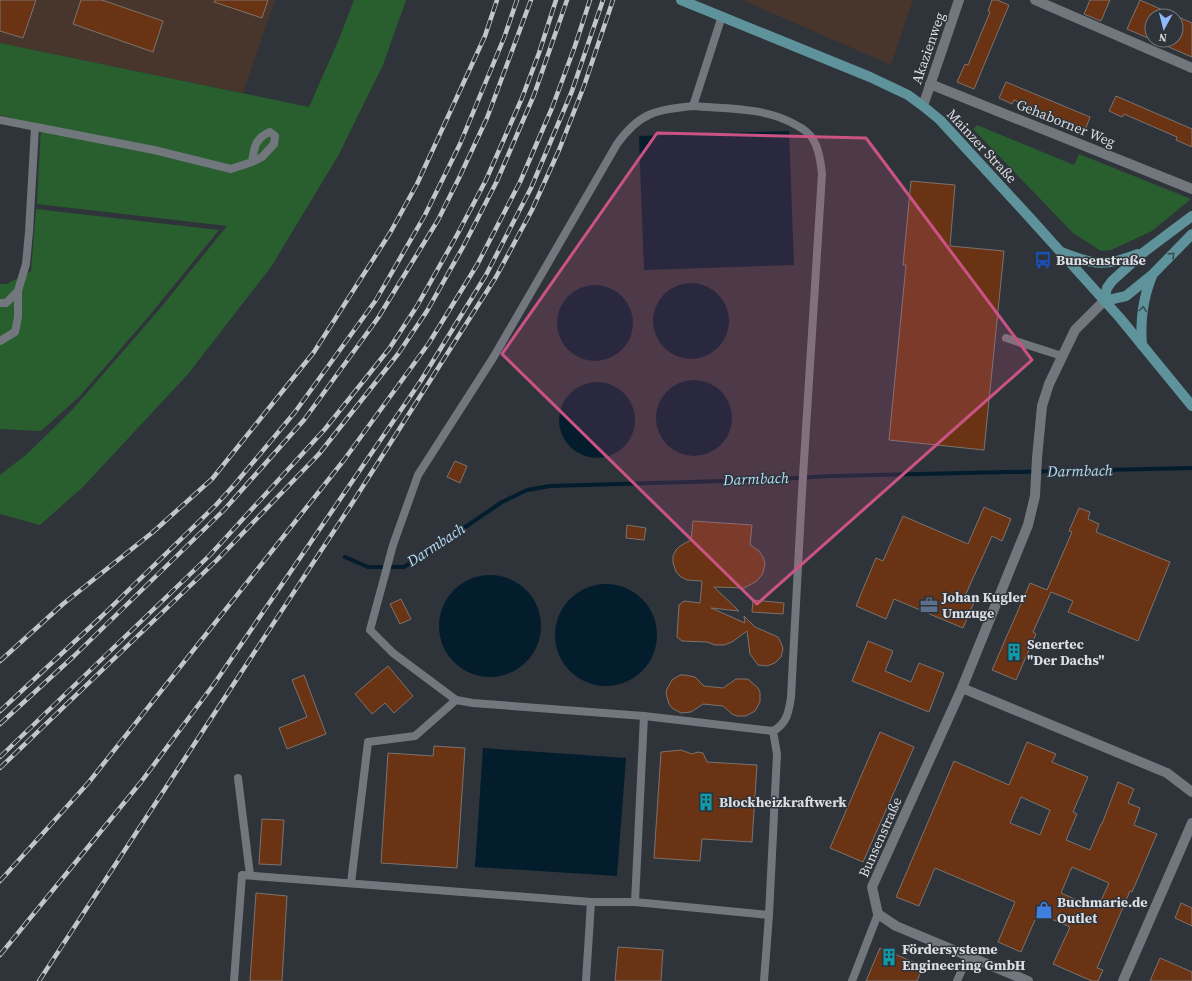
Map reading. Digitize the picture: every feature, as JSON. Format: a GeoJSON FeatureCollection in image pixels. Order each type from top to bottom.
{"type":"FeatureCollection","features":[{"type":"Feature","properties":{"kind":"main road","name":"Mainzer Straße"},"geometry":{"type":"LineString","coordinates":[[682,0],[870,77],[908,95],[923,106],[946,126],[1060,251],[1142,345],[1192,406]]}},
{"type":"Feature","properties":{"kind":"main road"},"geometry":{"type":"LineString","coordinates":[[1192,216],[1144,252],[1112,281],[1107,288],[1104,301],[1126,296],[1152,275],[1192,234]]}},
{"type":"Feature","properties":{"kind":"main road"},"geometry":{"type":"LineString","coordinates":[[1060,251],[1082,260],[1104,263],[1120,261],[1144,252]]}},
{"type":"Feature","properties":{"kind":"main road"},"geometry":{"type":"LineString","coordinates":[[1142,345],[1141,331],[1144,302],[1152,275]]}},
{"type":"Feature","properties":{"kind":"street","name":"Akazienweg"},"geometry":{"type":"LineString","coordinates":[[923,106],[959,0]]}},
{"type":"Feature","properties":{"kind":"street"},"geometry":{"type":"LineString","coordinates":[[1036,0],[1192,68]]}},
{"type":"Feature","properties":{"kind":"street","name":"Gehaborner Weg"},"geometry":{"type":"LineString","coordinates":[[930,84],[1192,189]]}},
{"type":"Feature","properties":{"kind":"street","name":"Bunsenstraße"},"geometry":{"type":"LineString","coordinates":[[878,914],[872,887],[962,688],[1028,525],[1035,496],[1042,406],[1049,384],[1075,330],[1104,301]]}},
{"type":"Feature","properties":{"kind":"street"},"geometry":{"type":"LineString","coordinates":[[962,688],[1167,773],[1192,792]]}},
{"type":"Feature","properties":{"kind":"street"},"geometry":{"type":"LineString","coordinates":[[1124,981],[1192,823]]}},
{"type":"Feature","properties":{"kind":"street"},"geometry":{"type":"LineString","coordinates":[[878,914],[896,926],[1028,981]]}},
{"type":"Feature","properties":{"kind":"lane"},"geometry":{"type":"LineString","coordinates":[[693,106],[722,16]]}},
{"type":"Feature","properties":{"kind":"lane"},"geometry":{"type":"LineString","coordinates":[[693,106],[751,110],[784,118],[813,138],[820,157],[822,174],[791,697],[788,715],[780,728],[773,731],[644,716],[473,703],[456,700],[393,653],[370,630],[393,545],[418,475],[493,358],[617,144],[625,133],[643,117],[655,112],[693,106]]}},
{"type":"Feature","properties":{"kind":"lane"},"geometry":{"type":"LineString","coordinates":[[0,120],[154,150],[231,169],[252,162]]}},
{"type":"Feature","properties":{"kind":"lane"},"geometry":{"type":"LineString","coordinates":[[0,341],[15,332],[18,317],[18,291],[26,264],[29,232],[35,127]]}},
{"type":"Feature","properties":{"kind":"lane"},"geometry":{"type":"LineString","coordinates":[[0,303],[6,303],[18,291]]}},
{"type":"Feature","properties":{"kind":"lane"},"geometry":{"type":"LineString","coordinates":[[1006,338],[1062,356]]}},
{"type":"Feature","properties":{"kind":"lane"},"geometry":{"type":"LineString","coordinates":[[350,883],[368,742],[415,736],[456,700]]}},
{"type":"Feature","properties":{"kind":"lane"},"geometry":{"type":"LineString","coordinates":[[635,902],[644,716]]}},
{"type":"Feature","properties":{"kind":"lane"},"geometry":{"type":"LineString","coordinates":[[764,981],[769,915],[777,754],[773,731]]}},
{"type":"Feature","properties":{"kind":"lane"},"geometry":{"type":"LineString","coordinates":[[238,778],[250,875]]}},
{"type":"Feature","properties":{"kind":"lane"},"geometry":{"type":"LineString","coordinates":[[234,981],[242,875],[591,902],[635,902],[769,915]]}},
{"type":"Feature","properties":{"kind":"lane"},"geometry":{"type":"LineString","coordinates":[[586,981],[591,902]]}},
{"type":"Feature","properties":{"kind":"lane"},"geometry":{"type":"LineString","coordinates":[[852,981],[878,914]]}},
{"type":"Feature","properties":{"kind":"lane"},"geometry":{"type":"LineString","coordinates":[[957,981],[968,956]]}},
{"type":"Feature","properties":{"kind":"highlighted area"},"geometry":{"type":"Polygon","coordinates":[[[657,133],[866,138],[1032,360],[757,604],[502,354],[657,133]]]}},
{"type":"Feature","properties":{"kind":"shaded area"},"geometry":{"type":"Polygon","coordinates":[[[0,0],[275,0],[243,93],[0,43],[0,0]]]}},
{"type":"Feature","properties":{"kind":"shaded area"},"geometry":{"type":"Polygon","coordinates":[[[742,0],[913,0],[891,65],[742,0]]]}},
{"type":"Feature","properties":{"kind":"green space"},"geometry":{"type":"Polygon","coordinates":[[[354,0],[406,0],[383,65],[338,156],[271,267],[188,374],[83,487],[40,525],[0,514],[0,475],[27,454],[72,410],[158,311],[227,226],[37,204],[41,125],[0,115],[0,43],[309,107],[339,39],[354,0]]]}},
{"type":"Feature","properties":{"kind":"green space"},"geometry":{"type":"Polygon","coordinates":[[[977,125],[1074,165],[1079,154],[1191,199],[1152,231],[1111,250],[1101,251],[1073,233],[973,129],[977,125]]]}},
{"type":"Feature","properties":{"kind":"green space"},"geometry":{"type":"Polygon","coordinates":[[[36,209],[219,230],[149,316],[79,397],[41,431],[0,429],[0,284],[7,284],[31,271],[36,209]]]}},
{"type":"Feature","properties":{"kind":"water"},"geometry":{"type":"Polygon","coordinates":[[[789,131],[794,265],[644,270],[639,136],[789,131]]]}},
{"type":"Feature","properties":{"kind":"water"},"geometry":{"type":"Polygon","coordinates":[[[691,283],[705,286],[718,294],[726,307],[729,321],[726,335],[718,348],[705,356],[691,359],[677,356],[664,348],[656,335],[653,321],[656,307],[664,294],[677,286],[691,283]]]}},
{"type":"Feature","properties":{"kind":"water"},"geometry":{"type":"Polygon","coordinates":[[[595,285],[609,288],[622,296],[630,309],[633,323],[630,337],[622,350],[609,358],[595,361],[581,358],[568,350],[560,337],[557,323],[560,309],[568,296],[581,288],[595,285]]]}},
{"type":"Feature","properties":{"kind":"water"},"geometry":{"type":"Polygon","coordinates":[[[694,380],[709,383],[721,391],[729,403],[732,418],[729,433],[721,445],[709,453],[694,456],[679,453],[667,445],[659,433],[656,418],[659,403],[667,391],[679,383],[694,380]]]}},
{"type":"Feature","properties":{"kind":"water"},"geometry":{"type":"Polygon","coordinates":[[[597,382],[611,385],[624,393],[632,406],[635,420],[632,434],[624,447],[611,455],[597,458],[583,455],[570,447],[562,434],[559,420],[562,406],[570,393],[583,385],[597,382]]]}},
{"type":"Feature","properties":{"kind":"water"},"geometry":{"type":"Polygon","coordinates":[[[480,575],[500,575],[519,583],[533,597],[541,616],[541,636],[538,646],[533,655],[519,669],[500,677],[480,677],[461,669],[447,655],[439,636],[439,616],[447,597],[461,583],[480,575]]]}},
{"type":"Feature","properties":{"kind":"water"},"geometry":{"type":"Polygon","coordinates":[[[606,584],[626,587],[635,592],[649,606],[654,615],[657,635],[654,655],[649,664],[635,678],[626,683],[606,686],[586,683],[577,678],[563,664],[558,655],[555,635],[558,615],[563,606],[577,592],[586,587],[606,584]]]}},
{"type":"Feature","properties":{"kind":"water"},"geometry":{"type":"Polygon","coordinates":[[[483,748],[626,758],[617,876],[475,867],[483,748]]]}},
{"type":"Feature","properties":{"kind":"building"},"geometry":{"type":"Polygon","coordinates":[[[0,0],[36,0],[23,38],[0,31],[0,0]]]}},
{"type":"Feature","properties":{"kind":"building"},"geometry":{"type":"Polygon","coordinates":[[[81,0],[102,0],[163,21],[153,52],[73,24],[81,0]]]}},
{"type":"Feature","properties":{"kind":"building"},"geometry":{"type":"Polygon","coordinates":[[[215,0],[268,0],[262,18],[214,2],[215,0]]]}},
{"type":"Feature","properties":{"kind":"building"},"geometry":{"type":"Polygon","coordinates":[[[992,0],[997,0],[1009,5],[974,89],[957,82],[965,64],[968,65],[990,12],[988,11],[992,0]]]}},
{"type":"Feature","properties":{"kind":"building"},"geometry":{"type":"Polygon","coordinates":[[[1090,0],[1110,0],[1101,21],[1084,14],[1090,0]]]}},
{"type":"Feature","properties":{"kind":"building"},"geometry":{"type":"Polygon","coordinates":[[[1140,0],[1158,8],[1144,8],[1144,36],[1127,29],[1140,0]]]}},
{"type":"Feature","properties":{"kind":"building"},"geometry":{"type":"Polygon","coordinates":[[[1184,19],[1192,23],[1192,57],[1171,48],[1184,48],[1184,19]]]}},
{"type":"Feature","properties":{"kind":"building"},"geometry":{"type":"Polygon","coordinates":[[[1006,82],[1090,117],[1084,133],[1066,126],[1068,123],[1014,100],[1012,104],[999,98],[1006,82]]]}},
{"type":"Feature","properties":{"kind":"building"},"geometry":{"type":"Polygon","coordinates":[[[1116,96],[1192,129],[1192,147],[1176,140],[1177,137],[1124,114],[1122,117],[1109,111],[1116,96]]]}},
{"type":"Feature","properties":{"kind":"building"},"geometry":{"type":"Polygon","coordinates":[[[911,181],[955,185],[950,246],[1004,251],[984,450],[889,440],[906,265],[903,265],[911,181]]]}},
{"type":"Feature","properties":{"kind":"building"},"geometry":{"type":"Polygon","coordinates":[[[455,461],[467,466],[460,483],[447,477],[455,461]]]}},
{"type":"Feature","properties":{"kind":"building"},"geometry":{"type":"Polygon","coordinates":[[[984,507],[1011,519],[1002,541],[992,536],[965,596],[975,600],[963,628],[894,599],[886,619],[856,606],[876,558],[883,561],[903,516],[968,544],[984,507]]]}},
{"type":"Feature","properties":{"kind":"building"},"geometry":{"type":"Polygon","coordinates":[[[1079,508],[1090,512],[1088,519],[1099,524],[1096,532],[1170,562],[1138,641],[1068,612],[1073,601],[1051,592],[1033,632],[1036,634],[1016,680],[992,670],[1030,583],[1047,590],[1072,532],[1069,531],[1079,508]]]}},
{"type":"Feature","properties":{"kind":"building"},"geometry":{"type":"Polygon","coordinates":[[[693,521],[752,525],[750,545],[759,551],[763,557],[765,563],[763,573],[757,581],[744,588],[714,587],[739,611],[711,608],[745,623],[744,616],[755,627],[778,637],[783,649],[781,657],[775,663],[767,666],[758,665],[750,654],[747,631],[732,642],[724,645],[715,645],[707,642],[682,641],[677,637],[679,605],[684,601],[700,603],[702,581],[687,580],[681,577],[676,572],[673,563],[673,556],[676,550],[691,540],[693,521]]]}},
{"type":"Feature","properties":{"kind":"building"},"geometry":{"type":"Polygon","coordinates":[[[627,525],[646,528],[644,540],[626,538],[627,525]]]}},
{"type":"Feature","properties":{"kind":"building"},"geometry":{"type":"Polygon","coordinates":[[[401,599],[411,619],[400,624],[390,604],[401,599]]]}},
{"type":"Feature","properties":{"kind":"building"},"geometry":{"type":"Polygon","coordinates":[[[753,600],[784,603],[783,614],[752,612],[753,600]]]}},
{"type":"Feature","properties":{"kind":"building"},"geometry":{"type":"Polygon","coordinates":[[[868,641],[893,651],[885,671],[911,682],[919,663],[944,673],[929,712],[852,681],[868,641]]]}},
{"type":"Feature","properties":{"kind":"building"},"geometry":{"type":"Polygon","coordinates":[[[388,666],[413,696],[394,713],[385,703],[372,714],[355,694],[388,666]]]}},
{"type":"Feature","properties":{"kind":"building"},"geometry":{"type":"Polygon","coordinates":[[[304,675],[326,734],[287,749],[279,728],[307,717],[292,680],[304,675]]]}},
{"type":"Feature","properties":{"kind":"building"},"geometry":{"type":"Polygon","coordinates":[[[680,675],[695,677],[704,686],[723,688],[736,679],[748,679],[758,688],[760,692],[760,702],[755,711],[746,716],[737,716],[732,714],[723,706],[703,704],[691,712],[681,713],[672,708],[666,694],[672,680],[680,675]]]}},
{"type":"Feature","properties":{"kind":"building"},"geometry":{"type":"Polygon","coordinates":[[[880,732],[914,747],[863,862],[830,848],[880,732]]]}},
{"type":"Feature","properties":{"kind":"building"},"geometry":{"type":"Polygon","coordinates":[[[1027,742],[1056,754],[1052,762],[1088,777],[1073,812],[1077,814],[1066,840],[1090,850],[1118,782],[1134,789],[1128,803],[1140,808],[1134,825],[1157,834],[1132,892],[1130,891],[1097,968],[1103,970],[1098,981],[1092,981],[1053,964],[1070,927],[1038,913],[1021,952],[998,942],[1015,902],[935,868],[919,906],[896,897],[954,761],[1009,785],[1027,742]],[[1021,797],[1010,823],[1040,835],[1050,810],[1021,797]],[[1072,867],[1061,893],[1097,909],[1109,883],[1072,867]]]}},
{"type":"Feature","properties":{"kind":"building"},"geometry":{"type":"Polygon","coordinates":[[[434,746],[465,748],[457,868],[381,863],[388,753],[433,756],[434,746]]]}},
{"type":"Feature","properties":{"kind":"building","name":"Blockheizkraftwerk"},"geometry":{"type":"Polygon","coordinates":[[[681,750],[692,754],[698,752],[703,753],[707,762],[757,765],[752,842],[702,839],[700,861],[654,858],[661,752],[681,750]]]}},
{"type":"Feature","properties":{"kind":"building"},"geometry":{"type":"Polygon","coordinates":[[[262,819],[284,820],[281,865],[259,864],[262,819]]]}},
{"type":"Feature","properties":{"kind":"building"},"geometry":{"type":"Polygon","coordinates":[[[256,893],[287,896],[282,981],[250,981],[256,893]]]}},
{"type":"Feature","properties":{"kind":"building"},"geometry":{"type":"Polygon","coordinates":[[[1181,903],[1192,908],[1192,926],[1175,918],[1181,903]]]}},
{"type":"Feature","properties":{"kind":"building"},"geometry":{"type":"Polygon","coordinates":[[[618,947],[663,950],[661,981],[615,981],[618,947]]]}},
{"type":"Feature","properties":{"kind":"building","name":"Fördersysteme Engineering GmbH"},"geometry":{"type":"Polygon","coordinates":[[[880,948],[923,966],[917,981],[866,981],[880,948]]]}},
{"type":"Feature","properties":{"kind":"building"},"geometry":{"type":"Polygon","coordinates":[[[1160,958],[1192,972],[1192,981],[1150,981],[1160,958]]]}},
{"type":"Feature","properties":{"kind":"waterway","name":"Darmbach"},"geometry":{"type":"LineString","coordinates":[[345,557],[368,567],[404,567],[502,502],[527,490],[550,486],[759,480],[832,476],[1192,468]]}},
{"type":"Feature","properties":{"kind":"railway"},"geometry":{"type":"LineString","coordinates":[[0,661],[63,604],[153,532],[212,479],[314,352],[390,233],[417,184],[485,36],[497,0]]}},
{"type":"Feature","properties":{"kind":"railway"},"geometry":{"type":"LineString","coordinates":[[0,711],[101,617],[216,505],[295,412],[376,300],[425,215],[460,144],[504,38],[517,0]]}},
{"type":"Feature","properties":{"kind":"railway"},"geometry":{"type":"LineString","coordinates":[[0,724],[74,656],[224,510],[304,420],[378,318],[438,220],[487,118],[531,0]]}},
{"type":"Feature","properties":{"kind":"railway"},"geometry":{"type":"LineString","coordinates":[[0,757],[210,555],[325,429],[389,349],[417,306],[486,180],[522,98],[539,53],[556,0]]}},
{"type":"Feature","properties":{"kind":"railway"},"geometry":{"type":"LineString","coordinates":[[0,768],[217,560],[319,454],[398,354],[427,311],[463,247],[497,181],[534,95],[567,0]]}},
{"type":"Feature","properties":{"kind":"railway"},"geometry":{"type":"LineString","coordinates":[[0,881],[89,782],[344,460],[429,343],[477,265],[520,182],[552,108],[590,0]]}},
{"type":"Feature","properties":{"kind":"railway"},"geometry":{"type":"LineString","coordinates":[[0,955],[141,782],[214,684],[420,382],[486,275],[531,188],[572,91],[603,0]]}},
{"type":"Feature","properties":{"kind":"railway"},"geometry":{"type":"LineString","coordinates":[[39,981],[351,505],[496,277],[532,210],[559,150],[584,86],[613,0]]}},
{"type":"Feature","properties":{"kind":"place","name":"Bunsenstraße"},"geometry":{"type":"Point","coordinates":[1043,260]}},
{"type":"Feature","properties":{"kind":"place","name":"Johan Kugler Umzuge"},"geometry":{"type":"Point","coordinates":[929,605]}},
{"type":"Feature","properties":{"kind":"place","name":"Senertec \"Der Dachs\""},"geometry":{"type":"Point","coordinates":[1014,652]}},
{"type":"Feature","properties":{"kind":"place","name":"Blockheizkraftwerk"},"geometry":{"type":"Point","coordinates":[706,802]}},
{"type":"Feature","properties":{"kind":"place","name":"Buchmarie.de Outlet"},"geometry":{"type":"Point","coordinates":[1044,910]}},
{"type":"Feature","properties":{"kind":"place","name":"Fördersysteme Engineering GmbH"},"geometry":{"type":"Point","coordinates":[889,957]}}]}
